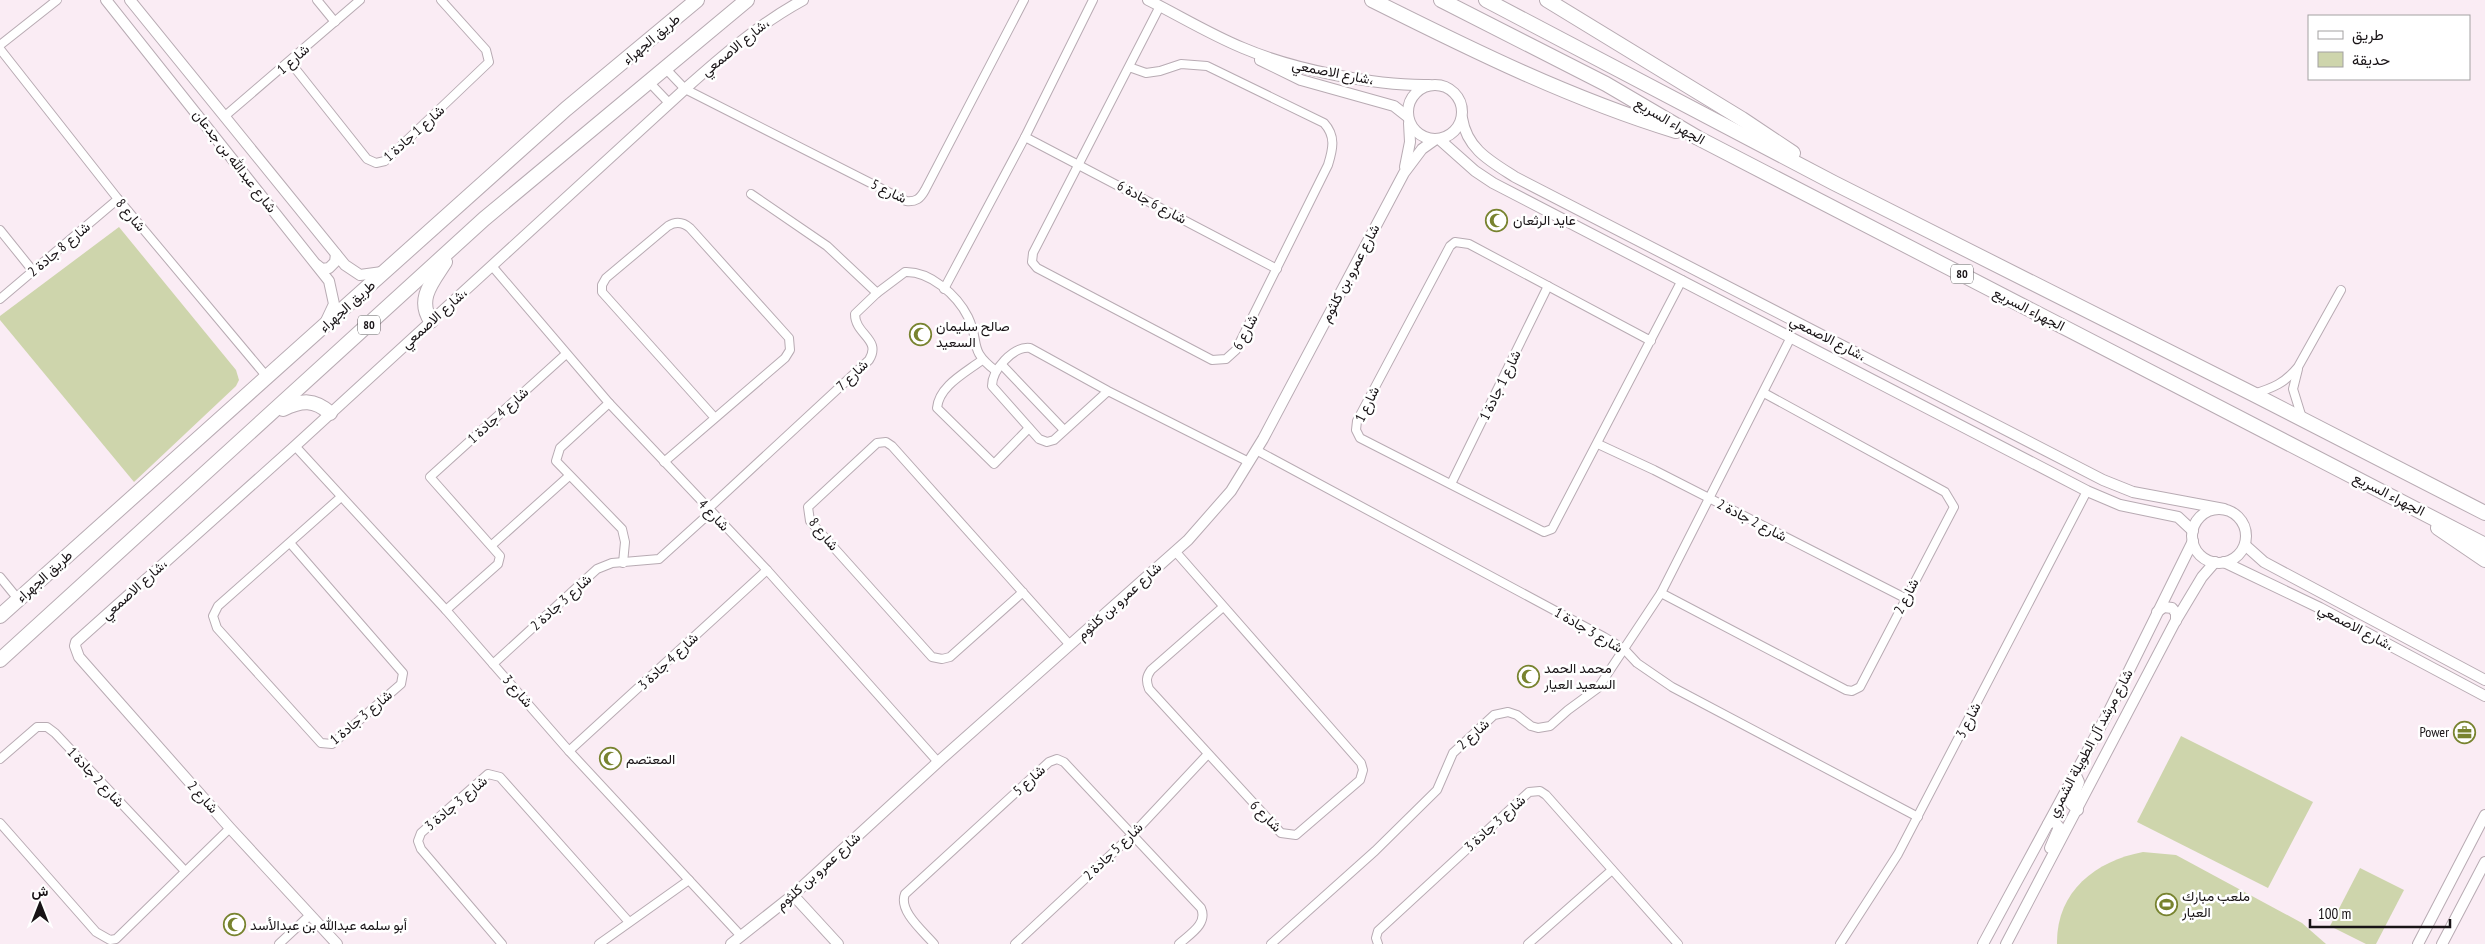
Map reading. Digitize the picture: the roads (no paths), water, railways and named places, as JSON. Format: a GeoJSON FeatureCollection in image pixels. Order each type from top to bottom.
{"type":"FeatureCollection","features":[{"type":"Feature","properties":{"kind":"highway","name":"طريق الجهراء"},"geometry":{"type":"LineString","coordinates":[[0,616],[566,109],[697,0]]}},
{"type":"Feature","properties":{"kind":"highway","name":"طريق الجهراء"},"geometry":{"type":"LineString","coordinates":[[0,660],[456,245],[575,142],[747,0]]}},
{"type":"Feature","properties":{"kind":"highway"},"geometry":{"type":"LineString","coordinates":[[729,15],[752,0]]}},
{"type":"Feature","properties":{"kind":"highway"},"geometry":{"type":"LineString","coordinates":[[1372,0],[1507,64],[1624,115],[1698,138]]}},
{"type":"Feature","properties":{"kind":"highway","name":"الجهراء السريع"},"geometry":{"type":"LineString","coordinates":[[1441,0],[1606,84],[1698,138],[2485,544]]}},
{"type":"Feature","properties":{"kind":"highway","name":"الجهراء السريع"},"geometry":{"type":"LineString","coordinates":[[1486,0],[1834,183],[2303,419],[2485,513]]}},
{"type":"Feature","properties":{"kind":"highway"},"geometry":{"type":"LineString","coordinates":[[1547,0],[1742,119],[1834,183]]}},
{"type":"Feature","properties":{"kind":"highway"},"geometry":{"type":"LineString","coordinates":[[431,321],[426,314],[424,301],[428,290],[456,245]]}},
{"type":"Feature","properties":{"kind":"highway"},"geometry":{"type":"LineString","coordinates":[[271,415],[298,402],[306,401],[321,405],[330,413]]}},
{"type":"Feature","properties":{"kind":"highway"},"geometry":{"type":"LineString","coordinates":[[2394,497],[2485,560]]}},
{"type":"Feature","properties":{"kind":"street","name":"شارع 8"},"geometry":{"type":"LineString","coordinates":[[57,0],[0,47],[118,199],[266,378]]}},
{"type":"Feature","properties":{"kind":"street","name":"شارع عبدالله بن جدعان"},"geometry":{"type":"LineString","coordinates":[[106,0],[150,53],[329,281],[334,304],[328,319],[321,329]]}},
{"type":"Feature","properties":{"kind":"street","name":"شارع عبدالله بن جدعان"},"geometry":{"type":"LineString","coordinates":[[130,0],[345,265],[360,275],[380,274],[389,268]]}},
{"type":"Feature","properties":{"kind":"street"},"geometry":{"type":"LineString","coordinates":[[317,0],[335,22]]}},
{"type":"Feature","properties":{"kind":"street","name":"شارع 1"},"geometry":{"type":"LineString","coordinates":[[225,116],[360,0]]}},
{"type":"Feature","properties":{"kind":"street","name":"شارع 1 جادة 1"},"geometry":{"type":"LineString","coordinates":[[290,62],[367,160],[376,163],[385,161],[489,62],[486,50],[441,0]]}},
{"type":"Feature","properties":{"kind":"street","name":"شارع الاصمعي،"},"geometry":{"type":"LineString","coordinates":[[75,646],[79,638],[295,446],[684,89],[746,37],[775,16],[803,0]]}},
{"type":"Feature","properties":{"kind":"street","name":"شارع 5"},"geometry":{"type":"LineString","coordinates":[[684,89],[906,201],[913,202],[920,198],[925,190],[1024,0]]}},
{"type":"Feature","properties":{"kind":"street"},"geometry":{"type":"LineString","coordinates":[[944,289],[1025,137],[1093,0]]}},
{"type":"Feature","properties":{"kind":"street","name":"شارع الاصمعي،"},"geometry":{"type":"LineString","coordinates":[[1148,0],[1241,47],[1287,64],[1334,74],[1404,85],[1429,85]]}},
{"type":"Feature","properties":{"kind":"street","name":"شارع 6"},"geometry":{"type":"LineString","coordinates":[[1129,66],[1146,73],[1160,71],[1181,64],[1207,66],[1324,122],[1332,130],[1333,141],[1328,165],[1236,350],[1226,359],[1217,360],[1037,268],[1032,262],[1033,253],[1078,163],[1160,6]]}},
{"type":"Feature","properties":{"kind":"street"},"geometry":{"type":"LineString","coordinates":[[135,35],[147,37],[151,33],[152,26]]}},
{"type":"Feature","properties":{"kind":"street"},"geometry":{"type":"LineString","coordinates":[[150,53],[152,43],[165,42]]}},
{"type":"Feature","properties":{"kind":"street","name":"شارع الاصمعي،"},"geometry":{"type":"LineString","coordinates":[[1241,47],[1265,63],[1301,80],[1394,106],[1408,118]]}},
{"type":"Feature","properties":{"kind":"street"},"geometry":{"type":"LineString","coordinates":[[665,68],[684,89]]}},
{"type":"Feature","properties":{"kind":"street"},"geometry":{"type":"LineString","coordinates":[[649,82],[670,103]]}},
{"type":"Feature","properties":{"kind":"street"},"geometry":{"type":"LineString","coordinates":[[1429,85],[1447,87],[1454,92],[1462,108],[1462,118],[1457,128],[1449,135],[1438,139],[1419,134],[1408,118],[1410,100],[1421,88],[1429,85]]}},
{"type":"Feature","properties":{"kind":"street","name":"شارع عمرو بن كلثوم"},"geometry":{"type":"LineString","coordinates":[[1404,173],[1410,142],[1408,118]]}},
{"type":"Feature","properties":{"kind":"street","name":"شارع الاصمعي،"},"geometry":{"type":"LineString","coordinates":[[1462,118],[1465,133],[1475,149],[1515,177],[2103,480],[2133,492],[2224,509]]}},
{"type":"Feature","properties":{"kind":"street","name":"شارع 6 جادة 6"},"geometry":{"type":"LineString","coordinates":[[1025,137],[1078,163],[1277,269]]}},
{"type":"Feature","properties":{"kind":"street","name":"شارع الاصمعي،"},"geometry":{"type":"LineString","coordinates":[[1438,139],[1493,184],[2088,490],[2120,505],[2178,517],[2193,536]]}},
{"type":"Feature","properties":{"kind":"street","name":"شارع عمرو بن كلثوم"},"geometry":{"type":"LineString","coordinates":[[730,944],[793,895],[938,762],[1175,551],[1231,490],[1256,450],[1404,173],[1422,149],[1438,139]]}},
{"type":"Feature","properties":{"kind":"street"},"geometry":{"type":"LineString","coordinates":[[752,194],[827,246],[877,293]]}},
{"type":"Feature","properties":{"kind":"street","name":"شارع 8 جادة 2"},"geometry":{"type":"LineString","coordinates":[[0,299],[118,199]]}},
{"type":"Feature","properties":{"kind":"street"},"geometry":{"type":"LineString","coordinates":[[664,462],[785,358],[790,350],[790,342],[690,228],[684,223],[676,223],[668,226],[606,278],[602,285],[602,292],[715,418]]}},
{"type":"Feature","properties":{"kind":"street"},"geometry":{"type":"LineString","coordinates":[[0,230],[33,271]]}},
{"type":"Feature","properties":{"kind":"street","name":"شارع 1"},"geometry":{"type":"LineString","coordinates":[[1651,341],[1469,244],[1454,242],[1450,246],[1357,421],[1356,430],[1360,438],[1544,532],[1549,531],[1555,526],[1598,444],[1651,341],[1682,280]]}},
{"type":"Feature","properties":{"kind":"street"},"geometry":{"type":"LineString","coordinates":[[317,265],[322,269],[329,268],[335,262],[336,254]]}},
{"type":"Feature","properties":{"kind":"street","name":"شارع 4"},"geometry":{"type":"LineString","coordinates":[[492,266],[608,403],[766,570],[938,762]]}},
{"type":"Feature","properties":{"kind":"street","name":"شارع 7"},"geometry":{"type":"LineString","coordinates":[[709,510],[869,360],[874,348],[858,327],[855,314],[877,293],[905,272],[931,277],[944,289],[969,318],[975,346],[982,360]]}},
{"type":"Feature","properties":{"kind":"street","name":"شارع 1 جادة 1"},"geometry":{"type":"LineString","coordinates":[[1451,484],[1548,286]]}},
{"type":"Feature","properties":{"kind":"street"},"geometry":{"type":"LineString","coordinates":[[2253,394],[2284,383],[2298,367],[2341,290]]}},
{"type":"Feature","properties":{"kind":"street","name":"شارع 2"},"geometry":{"type":"LineString","coordinates":[[1271,944],[1375,851],[1438,790],[1453,753],[1494,715],[1508,712],[1517,715],[1531,726],[1538,728],[1550,726],[1598,688],[1662,593],[1791,337]]}},
{"type":"Feature","properties":{"kind":"street"},"geometry":{"type":"LineString","coordinates":[[1108,391],[1054,440],[1047,442],[1039,439],[992,386],[999,368],[1018,350],[1030,348],[1108,391],[1249,462]]}},
{"type":"Feature","properties":{"kind":"street","name":"شارع 4 جادة 1"},"geometry":{"type":"LineString","coordinates":[[492,545],[430,477],[566,354]]}},
{"type":"Feature","properties":{"kind":"street"},"geometry":{"type":"LineString","coordinates":[[1029,428],[994,464],[938,408],[938,399],[942,392],[982,360],[999,368],[1064,430]]}},
{"type":"Feature","properties":{"kind":"street"},"geometry":{"type":"LineString","coordinates":[[2298,367],[2293,389],[2303,419]]}},
{"type":"Feature","properties":{"kind":"street","name":"شارع 2"},"geometry":{"type":"LineString","coordinates":[[1662,593],[1846,690],[1852,691],[1860,687],[1954,507],[1945,492],[1764,393]]}},
{"type":"Feature","properties":{"kind":"street"},"geometry":{"type":"LineString","coordinates":[[608,403],[557,453],[556,461],[622,529],[626,542],[623,563]]}},
{"type":"Feature","properties":{"kind":"street","name":"شارع 8"},"geometry":{"type":"LineString","coordinates":[[1023,592],[950,656],[942,659],[932,657],[810,522],[808,507],[877,443],[886,442],[892,446],[1023,592],[1070,645]]}},
{"type":"Feature","properties":{"kind":"street","name":"شارع 2 جادة 2"},"geometry":{"type":"LineString","coordinates":[[1598,444],[1905,598]]}},
{"type":"Feature","properties":{"kind":"street","name":"شارع 3"},"geometry":{"type":"LineString","coordinates":[[295,446],[446,610],[569,751],[742,936]]}},
{"type":"Feature","properties":{"kind":"street","name":"شارع 3 جادة 1"},"geometry":{"type":"LineString","coordinates":[[1256,450],[1624,649],[1637,663],[1672,686],[1918,817]]}},
{"type":"Feature","properties":{"kind":"street"},"geometry":{"type":"LineString","coordinates":[[446,610],[498,564],[499,553],[492,545],[569,476]]}},
{"type":"Feature","properties":{"kind":"street","name":"شارع 3"},"geometry":{"type":"LineString","coordinates":[[1840,944],[1898,854],[2088,490]]}},
{"type":"Feature","properties":{"kind":"street","name":"شارع 3 جادة 1"},"geometry":{"type":"LineString","coordinates":[[290,542],[403,673],[401,684],[332,744],[321,744],[217,628],[213,616],[218,606],[290,542],[341,497]]}},
{"type":"Feature","properties":{"kind":"street"},"geometry":{"type":"LineString","coordinates":[[2216,509],[2224,509],[2238,516],[2243,523],[2246,530],[2245,545],[2240,553],[2220,562],[2200,555],[2193,536],[2201,516],[2216,509]]}},
{"type":"Feature","properties":{"kind":"street","name":"شارع 3 جادة 2"},"geometry":{"type":"LineString","coordinates":[[493,664],[597,569],[604,565],[659,559],[709,510]]}},
{"type":"Feature","properties":{"kind":"street","name":"شارع مرشد آل الطويلة الشمري"},"geometry":{"type":"LineString","coordinates":[[1983,944],[2109,711],[2193,536]]}},
{"type":"Feature","properties":{"kind":"street","name":"شارع الاصمعي،"},"geometry":{"type":"LineString","coordinates":[[2245,545],[2264,562],[2485,680]]}},
{"type":"Feature","properties":{"kind":"street","name":"شارع 6"},"geometry":{"type":"LineString","coordinates":[[1175,551],[1361,762],[1363,770],[1360,780],[1300,834],[1288,836],[1281,833],[1207,755],[1149,689],[1147,679],[1151,670],[1223,607]]}},
{"type":"Feature","properties":{"kind":"street","name":"شارع الاصمعي،"},"geometry":{"type":"LineString","coordinates":[[2220,562],[2312,604],[2485,696]]}},
{"type":"Feature","properties":{"kind":"street","name":"شارع مرشد آل الطويلة الشمري"},"geometry":{"type":"LineString","coordinates":[[2006,944],[2176,622],[2202,577],[2220,562]]}},
{"type":"Feature","properties":{"kind":"street","name":"شارع 4 جادة 3"},"geometry":{"type":"LineString","coordinates":[[569,751],[766,570]]}},
{"type":"Feature","properties":{"kind":"street"},"geometry":{"type":"LineString","coordinates":[[0,577],[18,599]]}},
{"type":"Feature","properties":{"kind":"street"},"geometry":{"type":"LineString","coordinates":[[2157,612],[2164,607],[2172,608],[2176,613],[2176,622]]}},
{"type":"Feature","properties":{"kind":"street","name":"شارع 2"},"geometry":{"type":"LineString","coordinates":[[75,646],[79,658],[230,828],[337,944]]}},
{"type":"Feature","properties":{"kind":"street","name":"شارع 2 جادة 1"},"geometry":{"type":"LineString","coordinates":[[0,759],[36,727],[47,727],[55,733],[184,871]]}},
{"type":"Feature","properties":{"kind":"street","name":"شارع 5 جادة 2"},"geometry":{"type":"LineString","coordinates":[[1016,944],[1132,835],[1207,755]]}},
{"type":"Feature","properties":{"kind":"street","name":"شارع 5"},"geometry":{"type":"LineString","coordinates":[[934,944],[905,909],[903,899],[905,894],[1049,762],[1057,759],[1064,762],[1203,911],[1201,924],[1179,944]]}},
{"type":"Feature","properties":{"kind":"street"},"geometry":{"type":"LineString","coordinates":[[2075,773],[2080,782],[2070,804],[2078,810]]}},
{"type":"Feature","properties":{"kind":"street","name":"شارع 3 جادة 3"},"geometry":{"type":"LineString","coordinates":[[502,944],[421,850],[418,841],[421,833],[488,774],[500,777],[629,922]]}},
{"type":"Feature","properties":{"kind":"street","name":"شارع 3 جادة 3"},"geometry":{"type":"LineString","coordinates":[[1378,944],[1376,938],[1378,930],[1529,792],[1540,791],[1546,795],[1678,944]]}},
{"type":"Feature","properties":{"kind":"street"},"geometry":{"type":"LineString","coordinates":[[2418,944],[2485,815]]}},
{"type":"Feature","properties":{"kind":"street"},"geometry":{"type":"LineString","coordinates":[[2048,824],[2054,821],[2059,827],[2049,852],[2050,861]]}},
{"type":"Feature","properties":{"kind":"street"},"geometry":{"type":"LineString","coordinates":[[0,823],[96,932],[105,939],[116,939],[230,828]]}},
{"type":"Feature","properties":{"kind":"street"},"geometry":{"type":"LineString","coordinates":[[2442,944],[2485,862]]}},
{"type":"Feature","properties":{"kind":"street"},"geometry":{"type":"LineString","coordinates":[[1528,944],[1612,870]]}},
{"type":"Feature","properties":{"kind":"street"},"geometry":{"type":"LineString","coordinates":[[599,944],[689,880]]}},
{"type":"Feature","properties":{"kind":"street"},"geometry":{"type":"LineString","coordinates":[[793,895],[838,944]]}},
{"type":"Feature","properties":{"kind":"street"},"geometry":{"type":"LineString","coordinates":[[279,944],[310,915]]}},
{"type":"Feature","properties":{"kind":"place","name":"عايد الرثعان"},"geometry":{"type":"Point","coordinates":[1497,220]}},
{"type":"Feature","properties":{"kind":"place","name":"صالح سليمان السعيد"},"geometry":{"type":"Point","coordinates":[920,334]}},
{"type":"Feature","properties":{"kind":"place","name":"محمد الحمد السعيد العيار"},"geometry":{"type":"Point","coordinates":[1528,676]}},
{"type":"Feature","properties":{"kind":"place","name":"Power"},"geometry":{"type":"Point","coordinates":[2465,732]}},
{"type":"Feature","properties":{"kind":"place","name":"المعتصم"},"geometry":{"type":"Point","coordinates":[610,759]}},
{"type":"Feature","properties":{"kind":"place","name":"ملعب مبارك العيار"},"geometry":{"type":"Point","coordinates":[2166,904]}},
{"type":"Feature","properties":{"kind":"place","name":"أبو سلمه عبدالله بن عبدالأسد"},"geometry":{"type":"Point","coordinates":[234,925]}}]}
